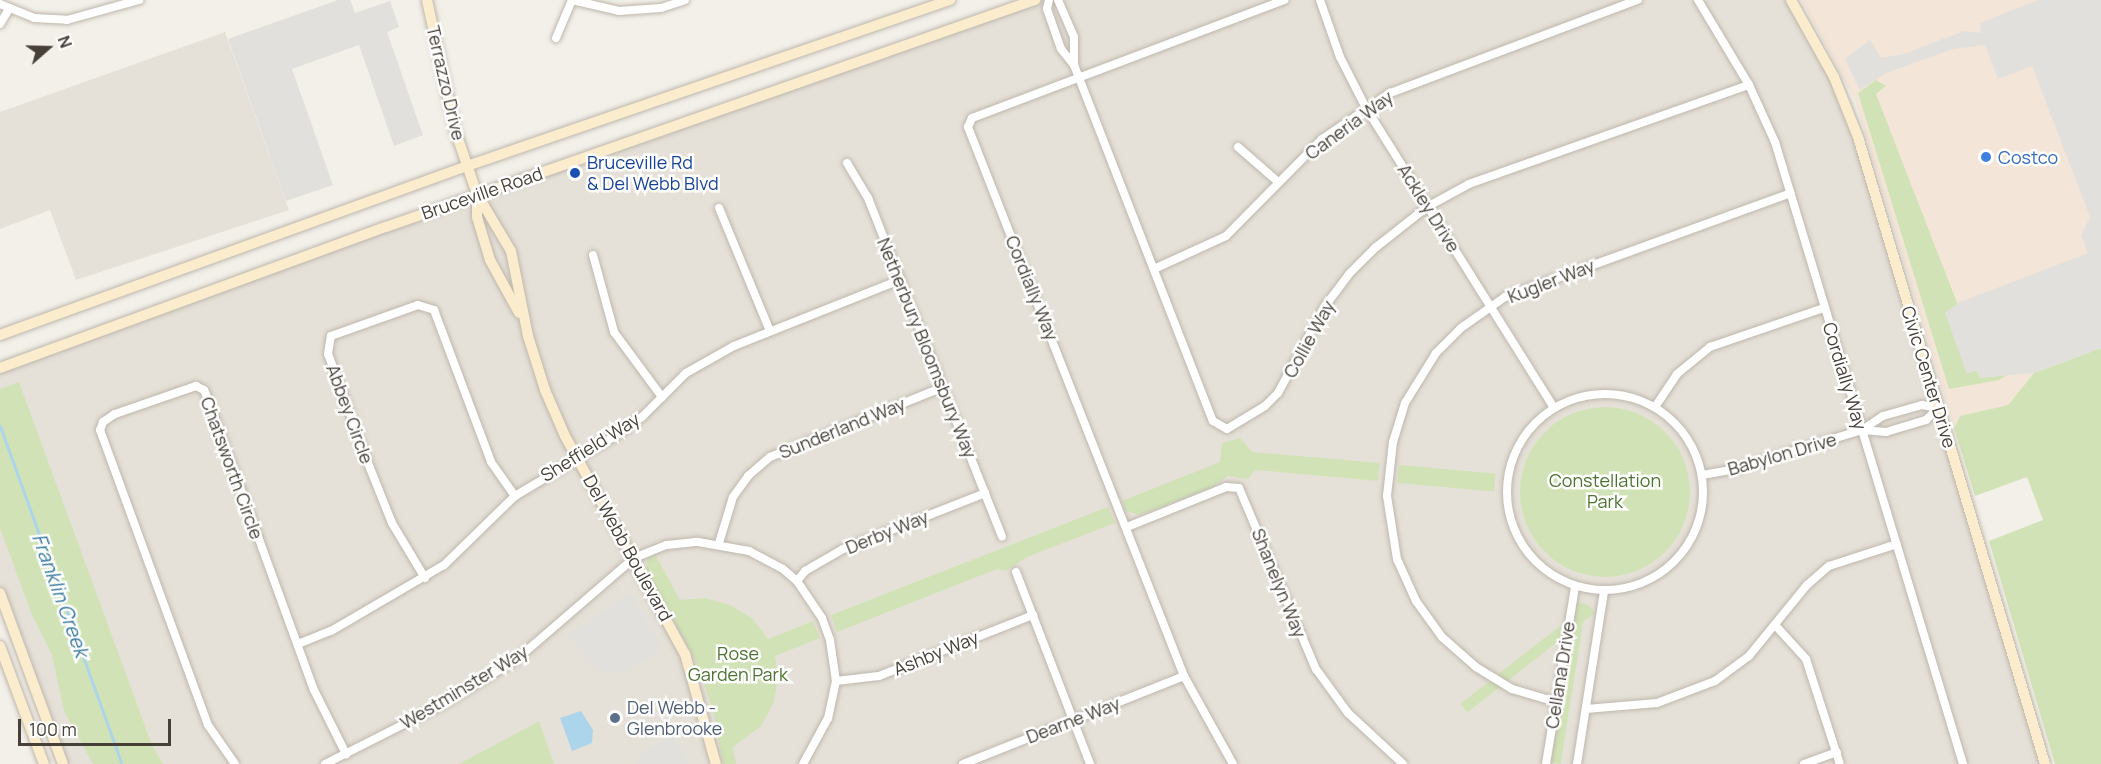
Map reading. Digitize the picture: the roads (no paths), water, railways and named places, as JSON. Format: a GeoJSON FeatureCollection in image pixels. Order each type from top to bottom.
{"type":"FeatureCollection","features":[{"type":"Feature","properties":{"kind":"main road","name":"Terrazzo Drive"},"geometry":{"type":"LineString","coordinates":[[428,0],[446,97],[467,166]]}},
{"type":"Feature","properties":{"kind":"main road","name":"Bruceville Road"},"geometry":{"type":"LineString","coordinates":[[0,335],[467,166],[950,0]]}},
{"type":"Feature","properties":{"kind":"main road","name":"Bruceville Road"},"geometry":{"type":"LineString","coordinates":[[0,368],[477,194],[1035,0]]}},
{"type":"Feature","properties":{"kind":"main road","name":"Civic Center Drive"},"geometry":{"type":"LineString","coordinates":[[1791,0],[1845,101],[2045,764]]}},
{"type":"Feature","properties":{"kind":"main road","name":"Del Webb Boulevard"},"geometry":{"type":"LineString","coordinates":[[467,166],[477,194],[511,251],[528,336]]}},
{"type":"Feature","properties":{"kind":"main road","name":"Del Webb Boulevard"},"geometry":{"type":"LineString","coordinates":[[477,194],[477,218],[490,260],[510,293],[528,336],[548,398],[577,457],[685,654],[716,764]]}},
{"type":"Feature","properties":{"kind":"main road"},"geometry":{"type":"LineString","coordinates":[[0,593],[63,764]]}},
{"type":"Feature","properties":{"kind":"main road"},"geometry":{"type":"LineString","coordinates":[[0,646],[44,764]]}},
{"type":"Feature","properties":{"kind":"main road"},"geometry":{"type":"LineString","coordinates":[[15,687],[32,680]]}},
{"type":"Feature","properties":{"kind":"street"},"geometry":{"type":"LineString","coordinates":[[0,4],[34,18],[67,20],[139,0]]}},
{"type":"Feature","properties":{"kind":"street"},"geometry":{"type":"LineString","coordinates":[[556,38],[572,0],[619,11],[661,8],[685,0]]}},
{"type":"Feature","properties":{"kind":"street","name":"Collie Way"},"geometry":{"type":"LineString","coordinates":[[1049,0],[1049,15],[1061,49],[1074,65]]}},
{"type":"Feature","properties":{"kind":"street","name":"Collie Way"},"geometry":{"type":"LineString","coordinates":[[1058,0],[1074,37],[1074,65],[1078,77],[1213,421],[1227,429],[1265,406],[1278,393],[1325,306],[1349,274],[1375,248],[1427,207],[1469,184],[1749,85]]}},
{"type":"Feature","properties":{"kind":"street","name":"Cordially Way"},"geometry":{"type":"LineString","coordinates":[[1233,764],[1184,676],[968,127],[972,118],[1284,0]]}},
{"type":"Feature","properties":{"kind":"street","name":"Ackley Drive"},"geometry":{"type":"LineString","coordinates":[[1320,0],[1340,57],[1366,108],[1554,408]]}},
{"type":"Feature","properties":{"kind":"street","name":"Caneria Way"},"geometry":{"type":"LineString","coordinates":[[1154,269],[1226,236],[1277,181],[1322,139],[1366,108],[1408,85],[1638,0]]}},
{"type":"Feature","properties":{"kind":"street","name":"Cordially Way"},"geometry":{"type":"LineString","coordinates":[[1698,0],[1749,85],[1775,142],[1963,764]]}},
{"type":"Feature","properties":{"kind":"street"},"geometry":{"type":"LineString","coordinates":[[0,24],[9,9]]}},
{"type":"Feature","properties":{"kind":"street"},"geometry":{"type":"LineString","coordinates":[[1238,147],[1277,181]]}},
{"type":"Feature","properties":{"kind":"street","name":"Netherbury Bloomsbury Way"},"geometry":{"type":"LineString","coordinates":[[847,163],[859,178],[1002,536]]}},
{"type":"Feature","properties":{"kind":"street","name":"Kugler Way"},"geometry":{"type":"LineString","coordinates":[[1556,702],[1529,696],[1497,681],[1442,638],[1416,602],[1391,536],[1386,479],[1405,403],[1436,353],[1461,328],[1513,293],[1791,194]]}},
{"type":"Feature","properties":{"kind":"street"},"geometry":{"type":"LineString","coordinates":[[719,208],[770,331]]}},
{"type":"Feature","properties":{"kind":"street"},"geometry":{"type":"LineString","coordinates":[[593,255],[614,332],[662,396]]}},
{"type":"Feature","properties":{"kind":"street","name":"Sheffield Way"},"geometry":{"type":"LineString","coordinates":[[298,644],[332,631],[425,578],[459,554],[515,495],[625,429],[686,373],[734,346],[900,280]]}},
{"type":"Feature","properties":{"kind":"street","name":"Abbey Circle"},"geometry":{"type":"LineString","coordinates":[[425,578],[392,523],[370,468],[328,354],[331,336],[418,305],[434,310],[491,462],[515,495]]}},
{"type":"Feature","properties":{"kind":"street"},"geometry":{"type":"LineString","coordinates":[[1655,408],[1677,374],[1710,346],[1824,308]]}},
{"type":"Feature","properties":{"kind":"street","name":"Chatsworth Circle"},"geometry":{"type":"LineString","coordinates":[[235,764],[208,724],[100,430],[103,422],[196,386],[204,390],[315,690],[346,754]]}},
{"type":"Feature","properties":{"kind":"street","name":"Sunderland Way"},"geometry":{"type":"LineString","coordinates":[[719,543],[733,497],[748,476],[770,457],[943,387]]}},
{"type":"Feature","properties":{"kind":"street"},"geometry":{"type":"LineString","coordinates":[[1606,393],[1634,397],[1672,420],[1688,440],[1702,474],[1700,515],[1684,550],[1658,573],[1604,591],[1575,586],[1532,557],[1518,535],[1509,501],[1510,471],[1520,445],[1536,423],[1554,408],[1578,398],[1606,393]]}},
{"type":"Feature","properties":{"kind":"street","name":"Babylon Drive"},"geometry":{"type":"LineString","coordinates":[[1702,474],[1736,469],[1862,430],[1883,416],[1912,408],[1938,408]]}},
{"type":"Feature","properties":{"kind":"street","name":"Babylon Drive"},"geometry":{"type":"LineString","coordinates":[[1862,430],[1886,432],[1926,420],[1938,408]]}},
{"type":"Feature","properties":{"kind":"street","name":"Shanelyn Way"},"geometry":{"type":"LineString","coordinates":[[1127,527],[1226,487],[1239,488],[1316,669],[1348,713],[1403,764]]}},
{"type":"Feature","properties":{"kind":"street","name":"Derby Way"},"geometry":{"type":"LineString","coordinates":[[797,581],[818,561],[843,549],[985,493]]}},
{"type":"Feature","properties":{"kind":"street","name":"Westminster Way"},"geometry":{"type":"LineString","coordinates":[[325,764],[444,704],[517,659],[634,558],[674,544],[719,543],[767,560],[797,581],[828,633],[836,681],[828,718],[809,762]]}},
{"type":"Feature","properties":{"kind":"street"},"geometry":{"type":"LineString","coordinates":[[1586,709],[1641,706],[1695,690],[1734,669],[1776,627],[1807,585],[1829,566],[1897,544]]}},
{"type":"Feature","properties":{"kind":"street"},"geometry":{"type":"LineString","coordinates":[[1016,572],[1090,764]]}},
{"type":"Feature","properties":{"kind":"street","name":"Cellana Drive"},"geometry":{"type":"LineString","coordinates":[[1546,764],[1575,586]]}},
{"type":"Feature","properties":{"kind":"street","name":"Cellana Drive"},"geometry":{"type":"LineString","coordinates":[[1577,764],[1604,591]]}},
{"type":"Feature","properties":{"kind":"street","name":"Ashby Way"},"geometry":{"type":"LineString","coordinates":[[836,681],[879,676],[1033,615]]}},
{"type":"Feature","properties":{"kind":"street"},"geometry":{"type":"LineString","coordinates":[[1776,627],[1806,659],[1840,764]]}},
{"type":"Feature","properties":{"kind":"street","name":"Dearne Way"},"geometry":{"type":"LineString","coordinates":[[963,764],[1184,676]]}},
{"type":"Feature","properties":{"kind":"street"},"geometry":{"type":"LineString","coordinates":[[1804,764],[1837,752]]}},
{"type":"Feature","properties":{"kind":"water"},"geometry":{"type":"Polygon","coordinates":[[[581,711],[593,730],[592,743],[572,751],[560,718],[581,711]]]}},
{"type":"Feature","properties":{"kind":"waterway","name":"Franklin Creek"},"geometry":{"type":"LineString","coordinates":[[0,426],[122,764]]}},
{"type":"Feature","properties":{"kind":"place","name":"Costco"},"geometry":{"type":"Point","coordinates":[1986,157]}},
{"type":"Feature","properties":{"kind":"place","name":"Bruceville Rd & Del Webb Blvd"},"geometry":{"type":"Point","coordinates":[575,173]}},
{"type":"Feature","properties":{"kind":"place","name":"Del Webb - Glenbrooke"},"geometry":{"type":"Point","coordinates":[615,718]}},
{"type":"Feature","properties":{"kind":"park label","name":"Constellation Park"},"geometry":{"type":"Point","coordinates":[1605,491]}},
{"type":"Feature","properties":{"kind":"park label","name":"Rose Garden Park"},"geometry":{"type":"Point","coordinates":[738,664]}}]}
